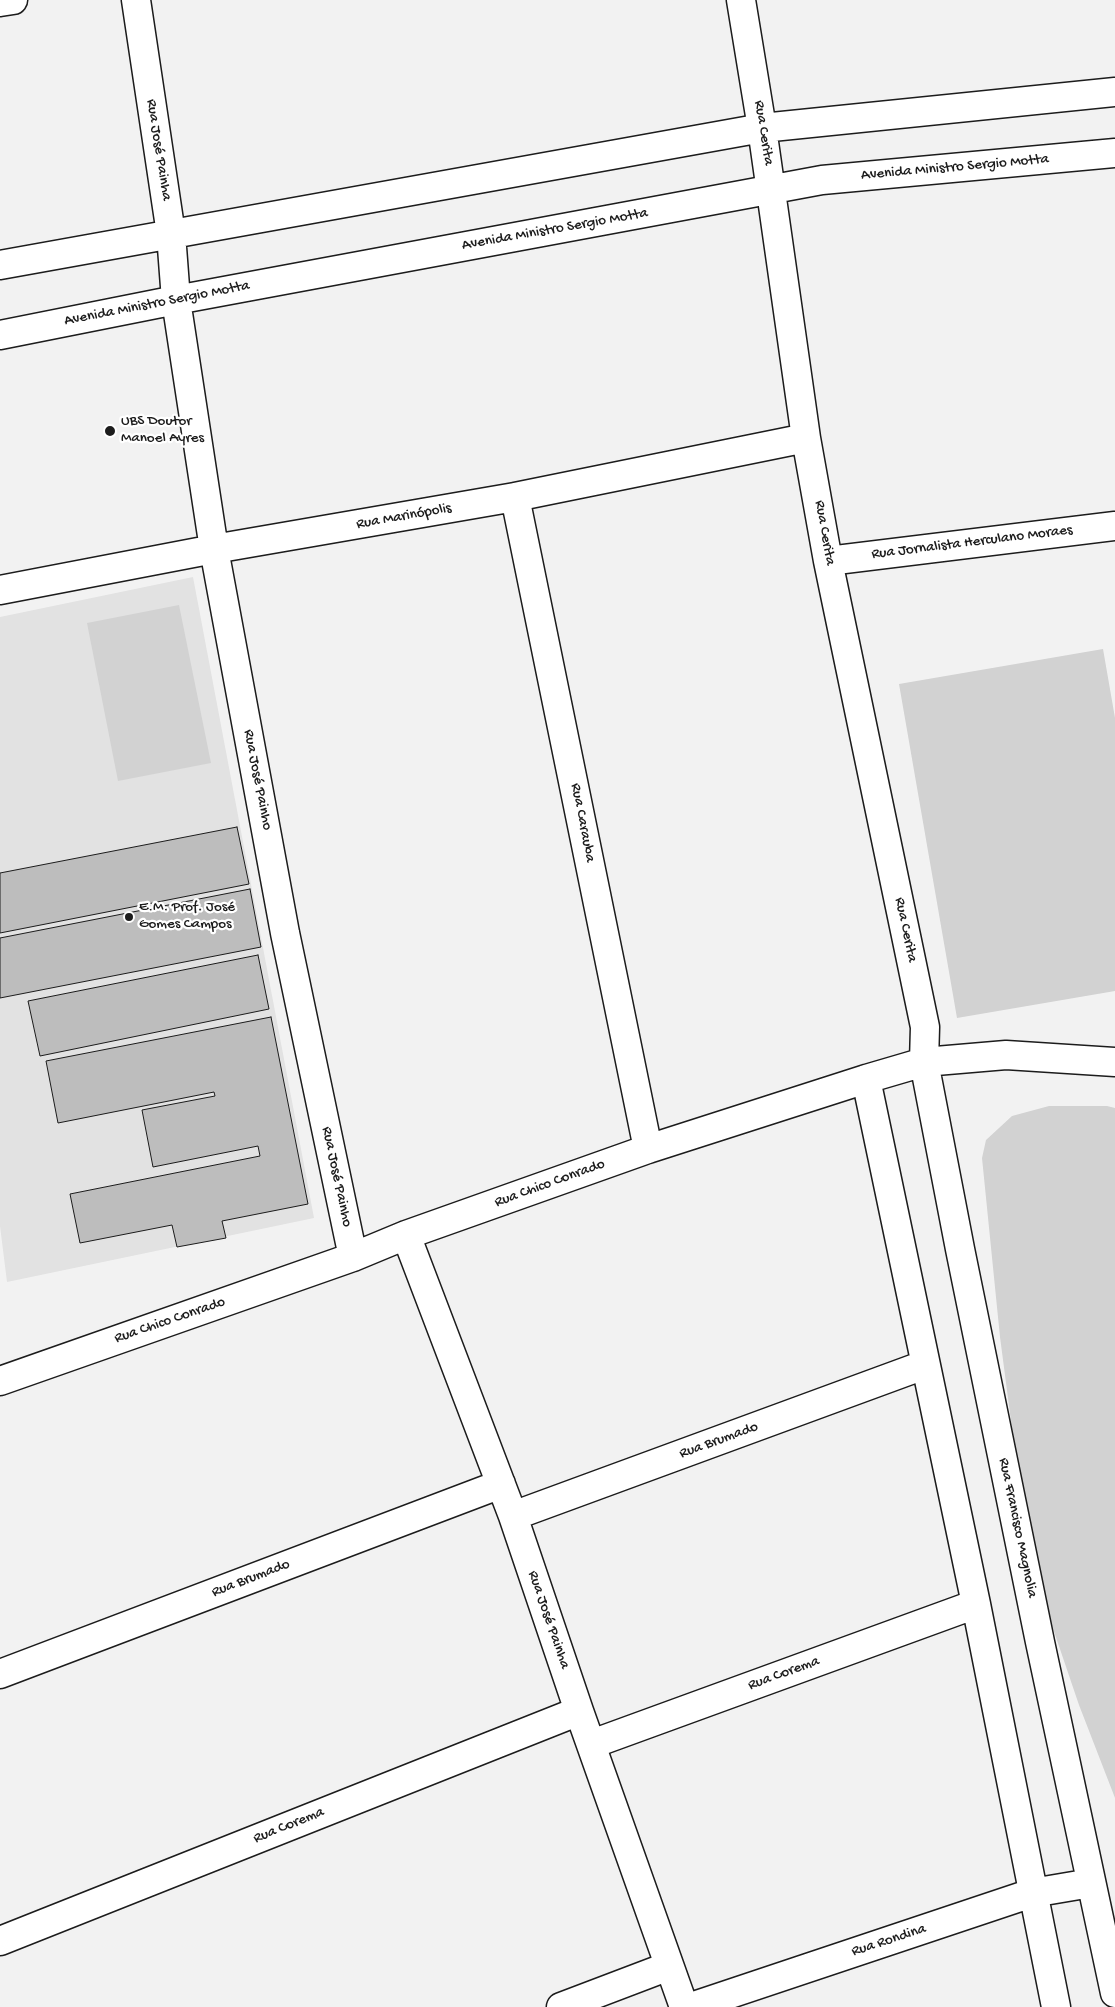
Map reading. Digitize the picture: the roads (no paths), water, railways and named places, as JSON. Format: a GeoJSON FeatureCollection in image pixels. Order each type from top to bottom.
{"type":"FeatureCollection","features":[{"type":"Feature","properties":{"kind":"street"},"geometry":{"type":"LineString","coordinates":[[0,2],[13,0]]}},
{"type":"Feature","properties":{"kind":"street","name":"Rua José Painha"},"geometry":{"type":"LineString","coordinates":[[136,0],[171,234],[176,300]]}},
{"type":"Feature","properties":{"kind":"street","name":"Rua Cerita"},"geometry":{"type":"LineString","coordinates":[[741,0],[762,128],[806,438],[828,561],[925,1027],[924,1062]]}},
{"type":"Feature","properties":{"kind":"street"},"geometry":{"type":"LineString","coordinates":[[0,265],[762,128],[1115,92]]}},
{"type":"Feature","properties":{"kind":"street","name":"Avenida Ministro Sergio Motta"},"geometry":{"type":"LineString","coordinates":[[0,335],[176,300],[822,180],[1115,153]]}},
{"type":"Feature","properties":{"kind":"street","name":"Rua José Painho"},"geometry":{"type":"LineString","coordinates":[[176,300],[214,549],[285,933],[353,1257]]}},
{"type":"Feature","properties":{"kind":"street","name":"Rua Marinópolis"},"geometry":{"type":"LineString","coordinates":[[0,590],[214,549],[515,497],[806,438]]}},
{"type":"Feature","properties":{"kind":"street","name":"Rua Carauba"},"geometry":{"type":"LineString","coordinates":[[515,497],[648,1149]]}},
{"type":"Feature","properties":{"kind":"street","name":"Rua Jornalista Herculano Moraes"},"geometry":{"type":"LineString","coordinates":[[828,561],[1115,526]]}},
{"type":"Feature","properties":{"kind":"street","name":"Rua Chico Conrado"},"geometry":{"type":"LineString","coordinates":[[0,1381],[353,1257],[406,1235],[648,1149],[924,1062],[1006,1055],[1115,1062]]}},
{"type":"Feature","properties":{"kind":"street","name":"Rua Francisco Magnolia"},"geometry":{"type":"LineString","coordinates":[[924,1062],[960,1248],[1115,1993]]}},
{"type":"Feature","properties":{"kind":"street"},"geometry":{"type":"LineString","coordinates":[[866,1079],[924,1365],[976,1604],[1056,2007]]}},
{"type":"Feature","properties":{"kind":"street","name":"Rua José Painha"},"geometry":{"type":"LineString","coordinates":[[406,1235],[513,1516],[579,1711],[684,2007]]}},
{"type":"Feature","properties":{"kind":"street","name":"Rua Brumado"},"geometry":{"type":"LineString","coordinates":[[513,1516],[924,1365]]}},
{"type":"Feature","properties":{"kind":"street","name":"Rua Brumado"},"geometry":{"type":"LineString","coordinates":[[0,1674],[501,1484]]}},
{"type":"Feature","properties":{"kind":"street","name":"Rua Corema"},"geometry":{"type":"LineString","coordinates":[[592,1744],[976,1604]]}},
{"type":"Feature","properties":{"kind":"street","name":"Rua Corema"},"geometry":{"type":"LineString","coordinates":[[0,1941],[579,1711]]}},
{"type":"Feature","properties":{"kind":"street","name":"Rua Rondina"},"geometry":{"type":"LineString","coordinates":[[690,2007],[1032,1893],[1091,1883]]}},
{"type":"Feature","properties":{"kind":"street"},"geometry":{"type":"LineString","coordinates":[[561,2007],[669,1966]]}},
{"type":"Feature","properties":{"kind":"place","name":"UBS Doutor Manoel Ayres"},"geometry":{"type":"Point","coordinates":[110,431]}},
{"type":"Feature","properties":{"kind":"place","name":"E.M. Prof. José Gomes Campos"},"geometry":{"type":"Point","coordinates":[129,917]}}]}
